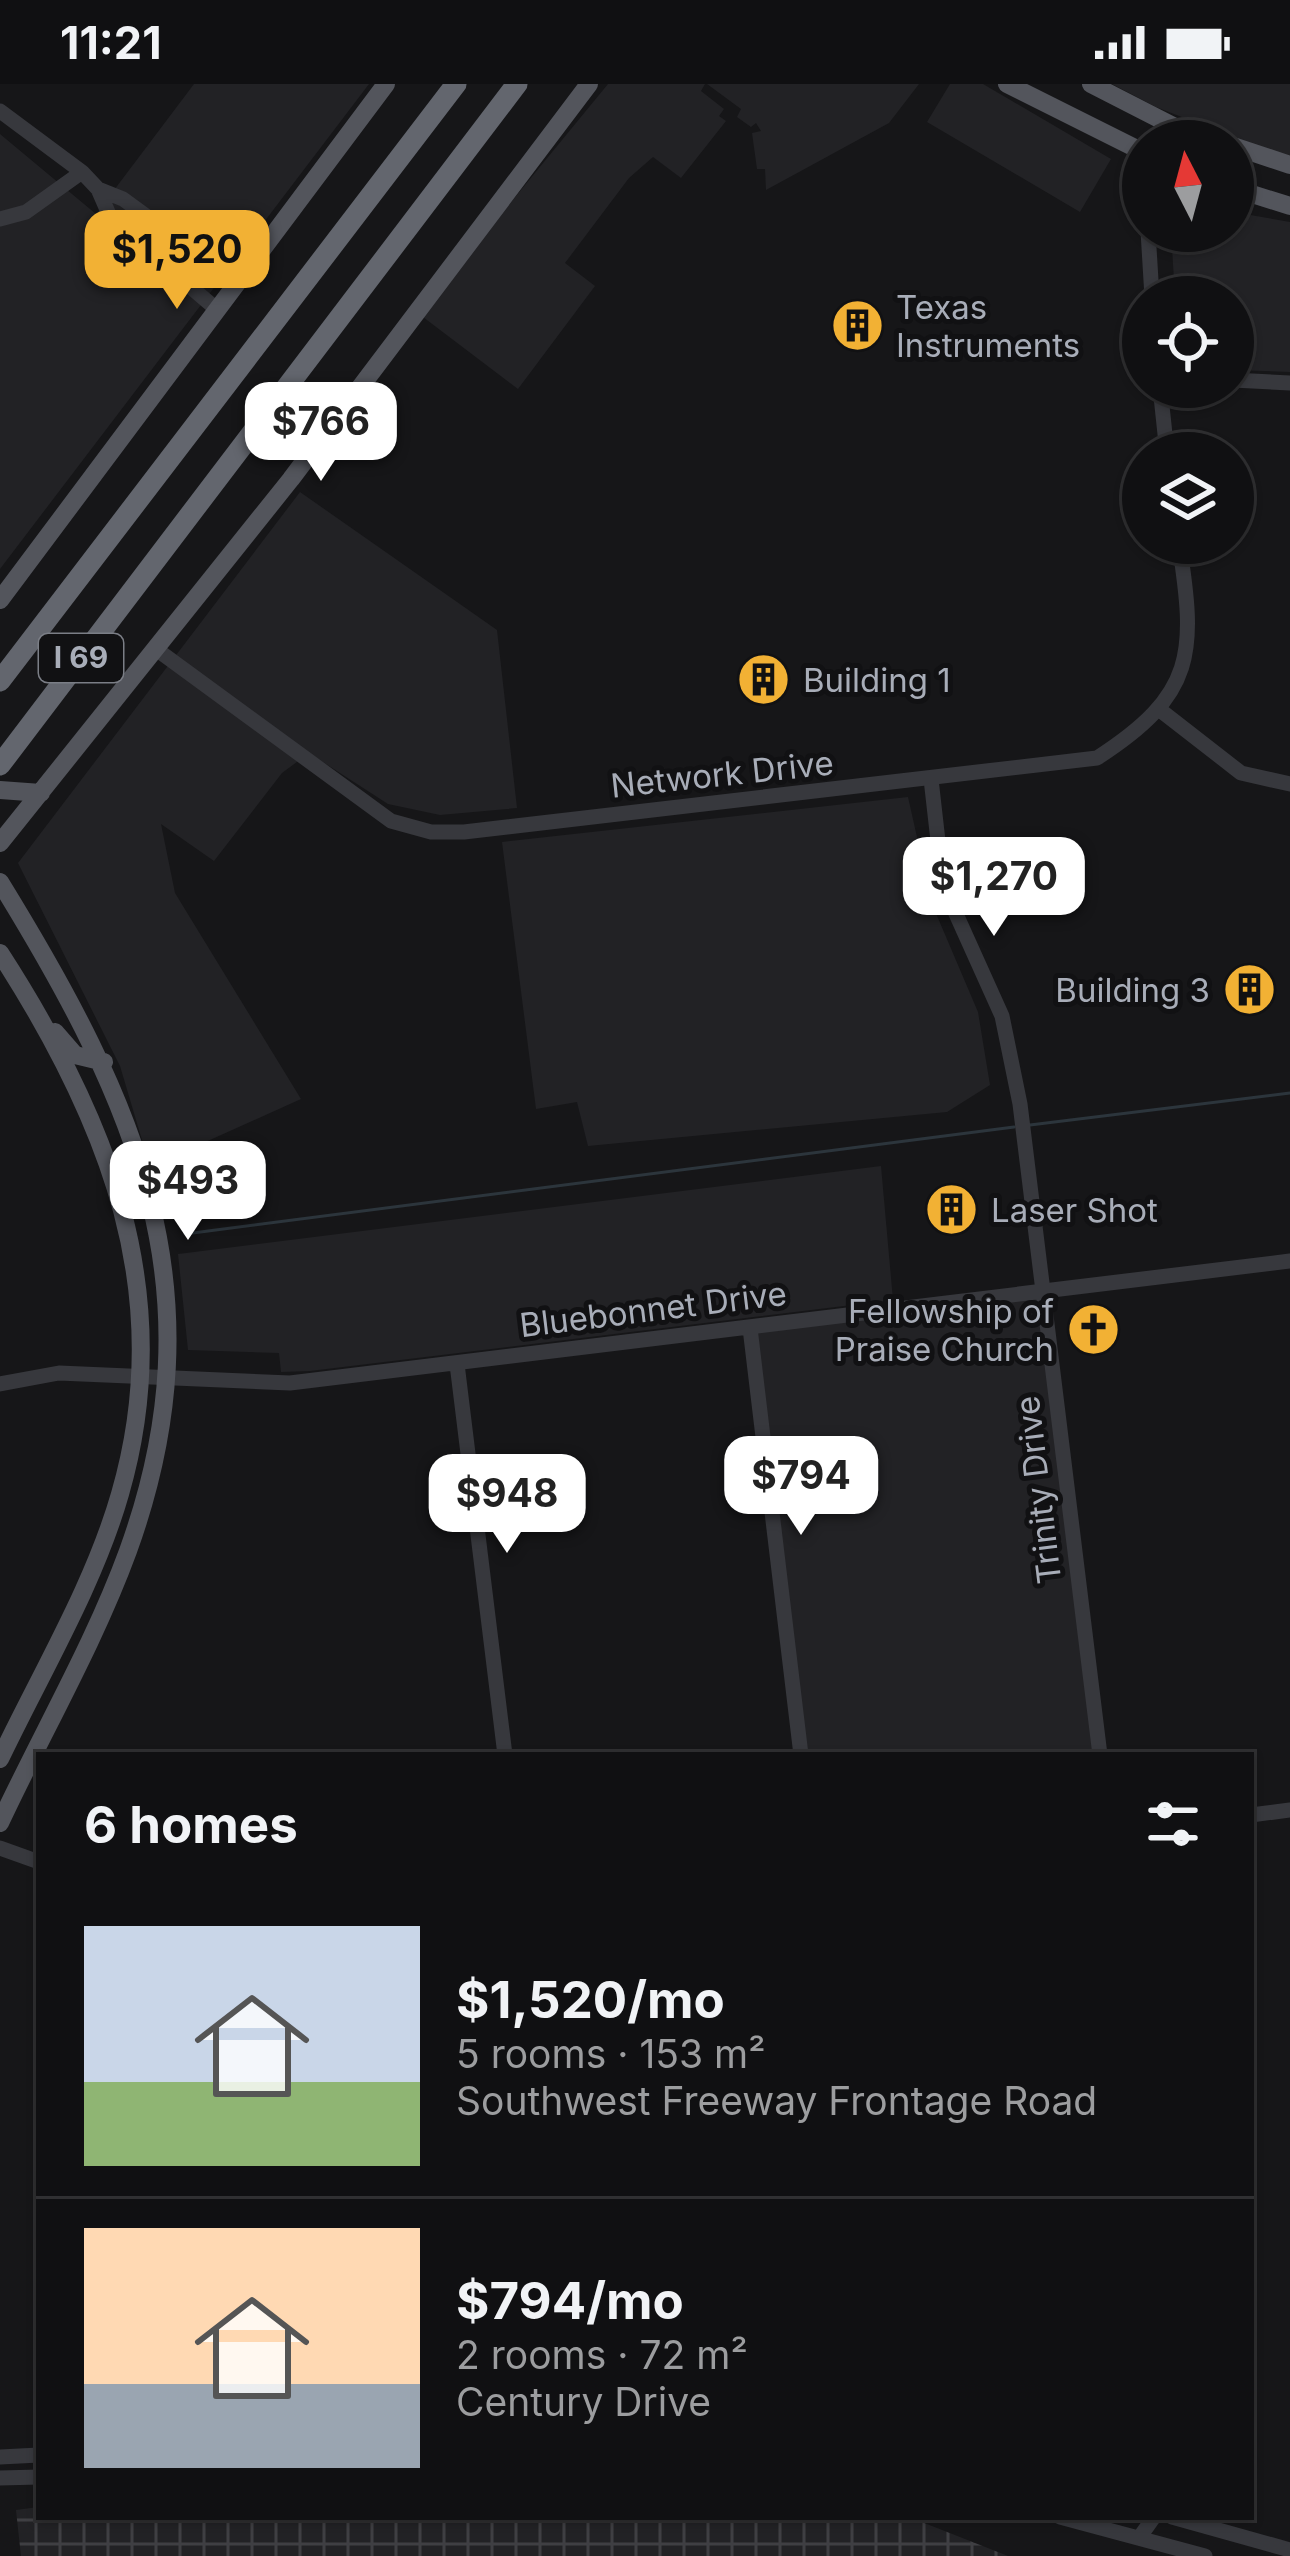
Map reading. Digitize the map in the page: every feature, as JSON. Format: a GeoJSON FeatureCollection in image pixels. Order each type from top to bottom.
{"type":"FeatureCollection","features":[{"type":"Feature","properties":{"kind":"highway","name":"I 69"},"geometry":{"type":"LineString","coordinates":[[0,681],[456,84]]}},
{"type":"Feature","properties":{"kind":"highway","name":"I 69"},"geometry":{"type":"LineString","coordinates":[[3,761],[517,84]]}},
{"type":"Feature","properties":{"kind":"main road"},"geometry":{"type":"LineString","coordinates":[[0,600],[386,84]]}},
{"type":"Feature","properties":{"kind":"main road"},"geometry":{"type":"LineString","coordinates":[[0,843],[156,649],[589,84]]}},
{"type":"Feature","properties":{"kind":"main road"},"geometry":{"type":"LineString","coordinates":[[1007,84],[1122,142]]}},
{"type":"Feature","properties":{"kind":"main road"},"geometry":{"type":"LineString","coordinates":[[1091,84],[1149,120]]}},
{"type":"Feature","properties":{"kind":"main road"},"geometry":{"type":"LineString","coordinates":[[1254,153],[1290,165]]}},
{"type":"Feature","properties":{"kind":"main road"},"geometry":{"type":"LineString","coordinates":[[1254,195],[1290,206]]}},
{"type":"Feature","properties":{"kind":"main road"},"geometry":{"type":"LineString","coordinates":[[0,790],[40,793]]}},
{"type":"Feature","properties":{"kind":"main road"},"geometry":{"type":"LineString","coordinates":[[0,882],[104,1062],[127,1117],[161,1240],[165,1381],[142,1505],[96,1622],[0,1823]]}},
{"type":"Feature","properties":{"kind":"main road"},"geometry":{"type":"LineString","coordinates":[[0,953],[101,1142],[125,1210],[139,1283],[140,1380],[119,1498],[0,1759]]}},
{"type":"Feature","properties":{"kind":"main road"},"geometry":{"type":"LineString","coordinates":[[36,1014],[48,1020],[75,1055],[104,1062]]}},
{"type":"Feature","properties":{"kind":"main road"},"geometry":{"type":"LineString","coordinates":[[65,1070],[79,1067],[97,1075],[116,1111],[127,1117]]}},
{"type":"Feature","properties":{"kind":"main road"},"geometry":{"type":"LineString","coordinates":[[119,1498],[142,1505]]}},
{"type":"Feature","properties":{"kind":"main road"},"geometry":{"type":"LineString","coordinates":[[70,1612],[96,1622]]}},
{"type":"Feature","properties":{"kind":"street"},"geometry":{"type":"LineString","coordinates":[[0,111],[82,172],[98,189],[111,219],[214,308]]}},
{"type":"Feature","properties":{"kind":"street"},"geometry":{"type":"LineString","coordinates":[[0,219],[26,212],[82,172]]}},
{"type":"Feature","properties":{"kind":"street"},"geometry":{"type":"LineString","coordinates":[[98,189],[123,199],[235,281]]}},
{"type":"Feature","properties":{"kind":"street"},"geometry":{"type":"LineString","coordinates":[[1254,381],[1290,383]]}},
{"type":"Feature","properties":{"kind":"street","name":"Network Drive"},"geometry":{"type":"LineString","coordinates":[[156,649],[387,818],[431,832],[1096,758],[1160,710],[1184,664],[1190,615],[1182,564]]}},
{"type":"Feature","properties":{"kind":"street"},"geometry":{"type":"LineString","coordinates":[[1160,710],[1241,773],[1290,784]]}},
{"type":"Feature","properties":{"kind":"street","name":"Trinity Drive"},"geometry":{"type":"LineString","coordinates":[[931,779],[943,885],[1002,1016],[1020,1104],[1100,1752]]}},
{"type":"Feature","properties":{"kind":"street","name":"Bluebonnet Drive"},"geometry":{"type":"LineString","coordinates":[[0,1384],[58,1373],[290,1383],[1290,1261]]}},
{"type":"Feature","properties":{"kind":"street"},"geometry":{"type":"LineString","coordinates":[[750,1328],[801,1752]]}},
{"type":"Feature","properties":{"kind":"street"},"geometry":{"type":"LineString","coordinates":[[457,1364],[505,1752]]}},
{"type":"Feature","properties":{"kind":"street"},"geometry":{"type":"LineString","coordinates":[[1254,1815],[1290,1810]]}},
{"type":"Feature","properties":{"kind":"street"},"geometry":{"type":"LineString","coordinates":[[0,1847],[36,1861]]}},
{"type":"Feature","properties":{"kind":"street"},"geometry":{"type":"LineString","coordinates":[[0,2457],[36,2455]]}},
{"type":"Feature","properties":{"kind":"street"},"geometry":{"type":"LineString","coordinates":[[0,2478],[36,2477]]}},
{"type":"Feature","properties":{"kind":"street"},"geometry":{"type":"LineString","coordinates":[[1071,2520],[1205,2556]]}},
{"type":"Feature","properties":{"kind":"street"},"geometry":{"type":"LineString","coordinates":[[1136,2520],[1139,2538]]}},
{"type":"Feature","properties":{"kind":"street"},"geometry":{"type":"LineString","coordinates":[[1139,2538],[1152,2520]]}},
{"type":"Feature","properties":{"kind":"street"},"geometry":{"type":"LineString","coordinates":[[1183,2520],[1290,2550]]}},
{"type":"Feature","properties":{"kind":"shaded area"},"geometry":{"type":"Polygon","coordinates":[[[194,84],[369,84],[0,569],[0,134],[96,214],[194,84]]]}},
{"type":"Feature","properties":{"kind":"shaded area"},"geometry":{"type":"Polygon","coordinates":[[[608,84],[705,84],[701,91],[724,109],[719,116],[726,121],[681,178],[653,157],[629,178],[565,263],[595,286],[518,389],[419,314],[608,84]]]}},
{"type":"Feature","properties":{"kind":"shaded area"},"geometry":{"type":"Polygon","coordinates":[[[707,84],[919,84],[889,123],[766,190],[765,169],[757,169],[752,133],[761,131],[756,123],[751,127],[737,117],[741,109],[707,84]]]}},
{"type":"Feature","properties":{"kind":"shaded area"},"geometry":{"type":"Polygon","coordinates":[[[950,84],[983,84],[1111,159],[1080,212],[927,122],[950,84]]]}},
{"type":"Feature","properties":{"kind":"shaded area"},"geometry":{"type":"Polygon","coordinates":[[[1112,84],[1290,84],[1290,159],[1254,145],[1254,120],[1190,120],[1112,84]]]}},
{"type":"Feature","properties":{"kind":"shaded area"},"geometry":{"type":"Polygon","coordinates":[[[1254,216],[1290,222],[1290,372],[1254,371],[1254,276],[1174,276],[1172,252],[1254,252],[1254,216]]]}},
{"type":"Feature","properties":{"kind":"shaded area"},"geometry":{"type":"Polygon","coordinates":[[[300,492],[497,630],[517,808],[440,815],[388,804],[309,753],[282,773],[214,861],[161,824],[175,893],[301,1099],[150,1167],[120,1066],[18,863],[300,492]]]}},
{"type":"Feature","properties":{"kind":"shaded area"},"geometry":{"type":"Polygon","coordinates":[[[908,797],[932,904],[978,1012],[990,1085],[947,1112],[588,1146],[577,1102],[536,1109],[502,842],[908,797]]]}},
{"type":"Feature","properties":{"kind":"shaded area"},"geometry":{"type":"Polygon","coordinates":[[[881,1166],[893,1300],[310,1371],[281,1372],[279,1353],[188,1350],[178,1254],[881,1166]]]}},
{"type":"Feature","properties":{"kind":"shaded area"},"geometry":{"type":"Polygon","coordinates":[[[1044,1292],[1100,1752],[801,1752],[750,1328],[1044,1292]]]}},
{"type":"Feature","properties":{"kind":"shaded area"},"geometry":{"type":"Polygon","coordinates":[[[36,2507],[36,2520],[917,2520],[1008,2556],[21,2556],[16,2510],[36,2507]]]}},
{"type":"Feature","properties":{"kind":"waterway"},"geometry":{"type":"LineString","coordinates":[[1030,1125],[1290,1093]]}},
{"type":"Feature","properties":{"kind":"waterway"},"geometry":{"type":"LineString","coordinates":[[185,1234],[1014,1127]]}},
{"type":"Feature","properties":{"kind":"place","name":"Texas Instruments"},"geometry":{"type":"Point","coordinates":[857,326]}},
{"type":"Feature","properties":{"kind":"place","name":"Building 1"},"geometry":{"type":"Point","coordinates":[764,680]}},
{"type":"Feature","properties":{"kind":"place","name":"Building 3"},"geometry":{"type":"Point","coordinates":[1249,990]}},
{"type":"Feature","properties":{"kind":"place","name":"Laser Shot"},"geometry":{"type":"Point","coordinates":[952,1210]}},
{"type":"Feature","properties":{"kind":"place","name":"Fellowship of Praise Church"},"geometry":{"type":"Point","coordinates":[1093,1330]}}]}
